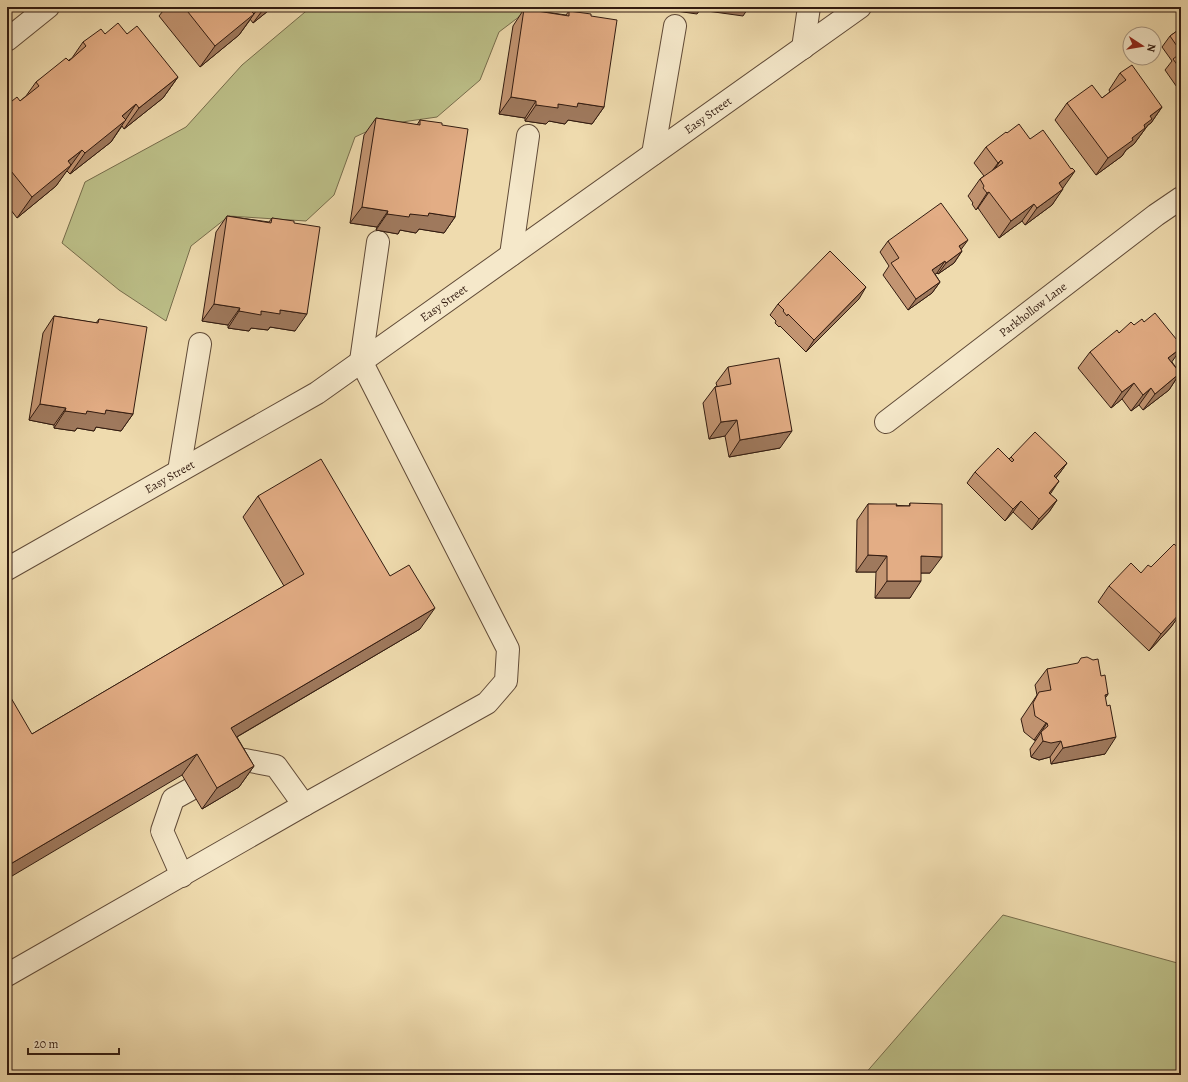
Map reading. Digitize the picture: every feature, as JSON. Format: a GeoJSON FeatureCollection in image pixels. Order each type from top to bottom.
{"type":"FeatureCollection","features":[{"type":"Feature","properties":{"kind":"street"},"geometry":{"type":"LineString","coordinates":[[7,40],[48,7]]}},
{"type":"Feature","properties":{"kind":"street"},"geometry":{"type":"LineString","coordinates":[[803,48],[809,7]]}},
{"type":"Feature","properties":{"kind":"street","name":"Easy Street"},"geometry":{"type":"LineString","coordinates":[[7,569],[316,393],[860,7]]}},
{"type":"Feature","properties":{"kind":"street"},"geometry":{"type":"LineString","coordinates":[[653,154],[675,26]]}},
{"type":"Feature","properties":{"kind":"street"},"geometry":{"type":"LineString","coordinates":[[511,255],[528,136]]}},
{"type":"Feature","properties":{"kind":"street","name":"Parkhollow Lane"},"geometry":{"type":"LineString","coordinates":[[886,422],[1181,198]]}},
{"type":"Feature","properties":{"kind":"street"},"geometry":{"type":"LineString","coordinates":[[7,975],[304,805],[487,703],[506,681],[508,650],[361,361],[378,242]]}},
{"type":"Feature","properties":{"kind":"street"},"geometry":{"type":"LineString","coordinates":[[179,471],[200,344]]}},
{"type":"Feature","properties":{"kind":"street"},"geometry":{"type":"LineString","coordinates":[[227,767],[245,760],[276,766],[304,805]]}},
{"type":"Feature","properties":{"kind":"street"},"geometry":{"type":"LineString","coordinates":[[182,876],[162,831],[173,799],[191,789]]}},
{"type":"Feature","properties":{"kind":"green space"},"geometry":{"type":"Polygon","coordinates":[[[311,7],[532,7],[499,32],[480,80],[437,117],[381,125],[355,137],[334,195],[306,221],[229,216],[191,246],[166,321],[119,290],[62,243],[85,182],[186,127],[242,65],[311,7]]]}},
{"type":"Feature","properties":{"kind":"green space"},"geometry":{"type":"Polygon","coordinates":[[[1003,915],[1181,964],[1181,1075],[864,1075],[1003,915]]]}},
{"type":"Feature","properties":{"kind":"building"},"geometry":{"type":"Polygon","coordinates":[[[184,7],[254,7],[250,10],[254,14],[215,46],[184,7]]]}},
{"type":"Feature","properties":{"kind":"building"},"geometry":{"type":"Polygon","coordinates":[[[524,9],[569,16],[569,11],[617,20],[604,107],[578,103],[577,107],[558,104],[558,108],[536,105],[536,101],[511,97],[524,9]]]}},
{"type":"Feature","properties":{"kind":"building"},"geometry":{"type":"Polygon","coordinates":[[[118,23],[127,34],[137,26],[178,77],[139,108],[136,104],[122,116],[126,120],[85,153],[82,150],[68,161],[71,165],[32,197],[7,166],[7,105],[17,97],[20,101],[39,86],[36,82],[66,58],[69,61],[86,46],[83,42],[101,29],[105,34],[118,23]]]}},
{"type":"Feature","properties":{"kind":"building"},"geometry":{"type":"Polygon","coordinates":[[[1181,28],[1181,52],[1170,36],[1181,28]]]}},
{"type":"Feature","properties":{"kind":"building"},"geometry":{"type":"Polygon","coordinates":[[[1181,53],[1181,70],[1173,59],[1181,53]]]}},
{"type":"Feature","properties":{"kind":"building"},"geometry":{"type":"Polygon","coordinates":[[[1133,66],[1162,107],[1150,116],[1152,119],[1144,125],[1145,128],[1132,138],[1133,140],[1108,158],[1067,103],[1092,85],[1102,98],[1126,80],[1120,73],[1133,66]]]}},
{"type":"Feature","properties":{"kind":"building"},"geometry":{"type":"Polygon","coordinates":[[[376,118],[420,125],[420,120],[468,129],[455,217],[429,213],[428,216],[410,214],[409,217],[387,214],[388,211],[362,207],[376,118]]]}},
{"type":"Feature","properties":{"kind":"building"},"geometry":{"type":"Polygon","coordinates":[[[1019,124],[1030,139],[1043,130],[1071,169],[1072,168],[1075,171],[1059,183],[1063,189],[1037,208],[1034,204],[1011,221],[989,192],[987,193],[983,188],[984,186],[980,179],[1003,163],[1001,160],[998,163],[986,147],[1019,124]]]}},
{"type":"Feature","properties":{"kind":"building"},"geometry":{"type":"Polygon","coordinates":[[[941,203],[968,240],[959,246],[962,251],[946,263],[945,261],[932,270],[940,282],[916,299],[891,263],[899,258],[888,241],[941,203]]]}},
{"type":"Feature","properties":{"kind":"building"},"geometry":{"type":"Polygon","coordinates":[[[227,216],[271,223],[272,218],[320,227],[307,314],[280,310],[280,314],[261,311],[261,315],[239,311],[240,308],[214,304],[227,216]]]}},
{"type":"Feature","properties":{"kind":"building"},"geometry":{"type":"Polygon","coordinates":[[[830,251],[866,287],[814,340],[788,314],[787,316],[778,304],[830,251]]]}},
{"type":"Feature","properties":{"kind":"building"},"geometry":{"type":"Polygon","coordinates":[[[1155,313],[1181,345],[1181,348],[1168,358],[1180,373],[1155,394],[1151,388],[1143,395],[1134,383],[1122,392],[1090,352],[1117,330],[1119,333],[1131,322],[1134,325],[1142,319],[1144,322],[1155,313]]]}},
{"type":"Feature","properties":{"kind":"building"},"geometry":{"type":"Polygon","coordinates":[[[54,316],[98,323],[99,319],[147,327],[133,414],[106,410],[105,414],[87,411],[86,414],[65,411],[66,408],[40,404],[54,316]]]}},
{"type":"Feature","properties":{"kind":"building"},"geometry":{"type":"Polygon","coordinates":[[[779,358],[792,431],[740,440],[737,420],[721,422],[715,387],[731,384],[728,367],[779,358]]]}},
{"type":"Feature","properties":{"kind":"building"},"geometry":{"type":"Polygon","coordinates":[[[1035,432],[1067,463],[1054,476],[1059,481],[1049,493],[1057,500],[1039,519],[1021,501],[1013,509],[975,472],[998,448],[1012,462],[1014,460],[1011,457],[1035,432]]]}},
{"type":"Feature","properties":{"kind":"building"},"geometry":{"type":"Polygon","coordinates":[[[321,459],[390,576],[409,565],[435,608],[231,728],[254,766],[217,788],[197,754],[7,866],[7,691],[32,734],[304,574],[258,496],[321,459]]]}},
{"type":"Feature","properties":{"kind":"building"},"geometry":{"type":"Polygon","coordinates":[[[910,503],[942,504],[942,557],[921,556],[921,581],[887,581],[887,556],[868,555],[868,504],[897,504],[896,506],[910,506],[910,503]]]}},
{"type":"Feature","properties":{"kind":"building"},"geometry":{"type":"Polygon","coordinates":[[[1174,544],[1181,550],[1181,612],[1161,634],[1109,586],[1131,563],[1141,573],[1148,565],[1151,567],[1174,544]]]}},
{"type":"Feature","properties":{"kind":"building"},"geometry":{"type":"Polygon","coordinates":[[[1087,657],[1093,660],[1098,659],[1101,676],[1105,675],[1108,694],[1105,695],[1107,706],[1110,705],[1116,737],[1063,748],[1061,741],[1051,743],[1043,741],[1041,732],[1048,726],[1047,723],[1035,716],[1033,703],[1039,692],[1051,690],[1047,669],[1078,663],[1081,658],[1087,657]]]}}]}
